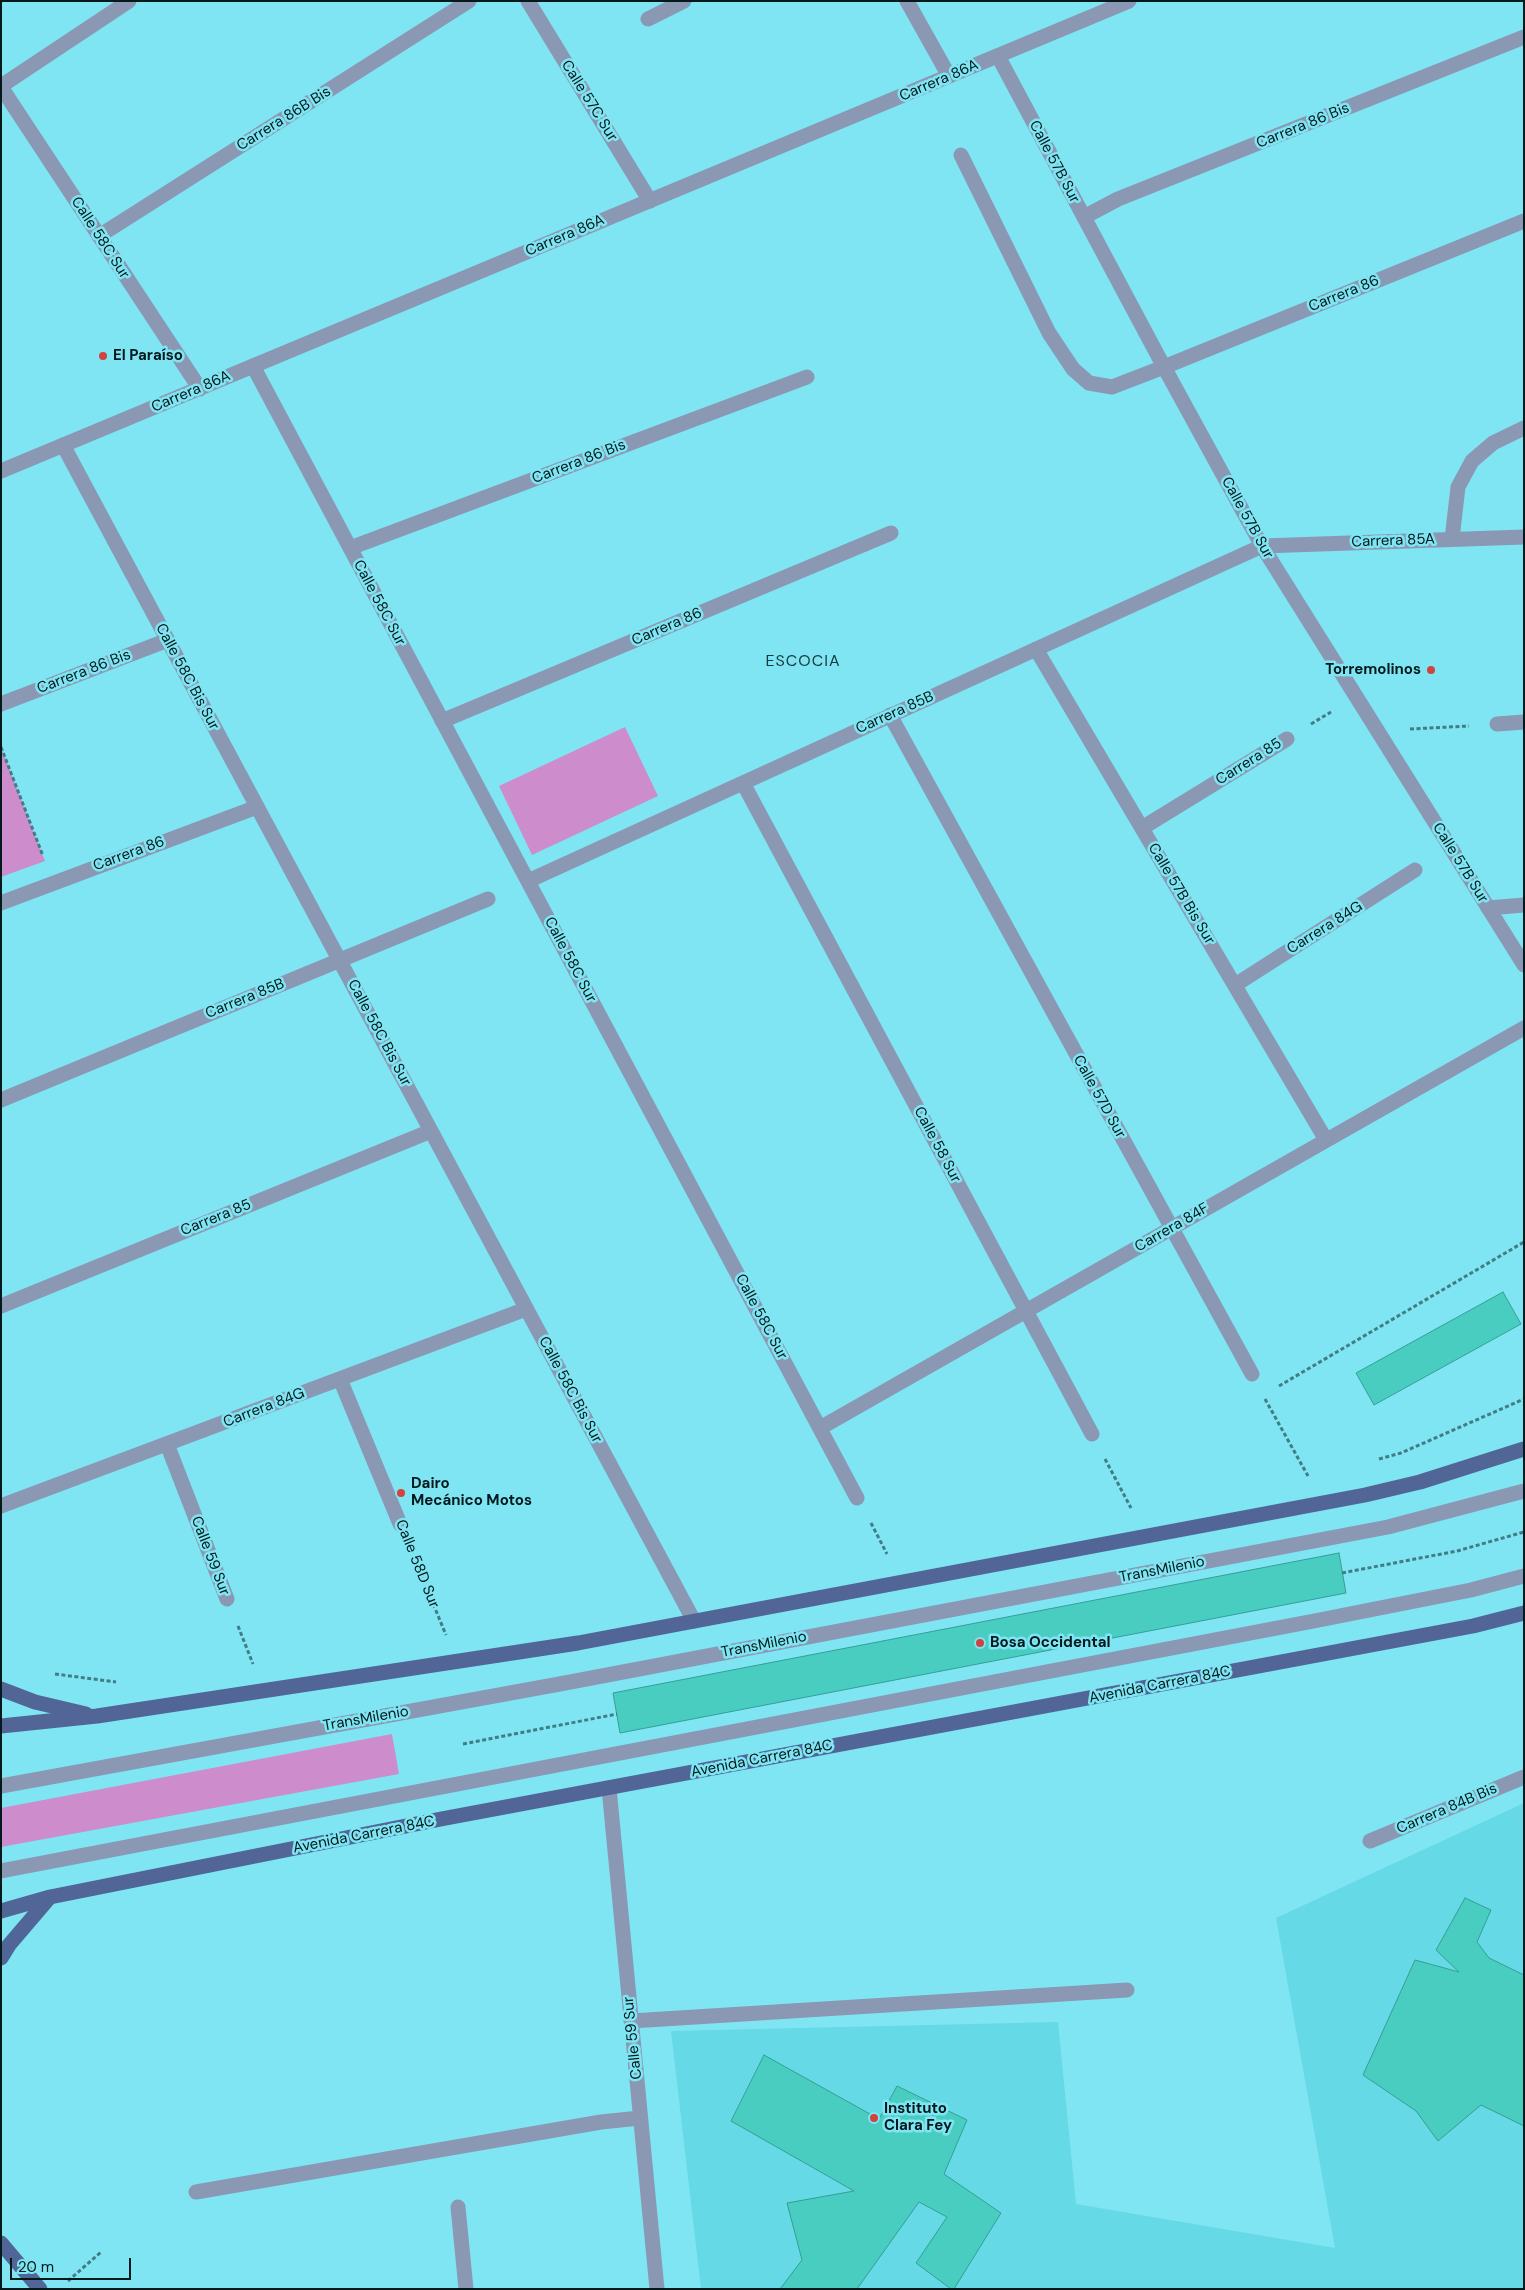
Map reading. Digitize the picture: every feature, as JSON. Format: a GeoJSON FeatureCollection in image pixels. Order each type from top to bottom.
{"type":"FeatureCollection","features":[{"type":"Feature","properties":{"kind":"main road"},"geometry":{"type":"LineString","coordinates":[[1,1726],[97,1716],[559,1646],[1365,1495],[1420,1482],[1524,1449]]}},
{"type":"Feature","properties":{"kind":"main road","name":"Avenida Carrera 84C"},"geometry":{"type":"LineString","coordinates":[[1,1910],[50,1898],[610,1788],[1463,1628],[1524,1614]]}},
{"type":"Feature","properties":{"kind":"main road"},"geometry":{"type":"LineString","coordinates":[[1,1689],[35,1702],[97,1716]]}},
{"type":"Feature","properties":{"kind":"main road"},"geometry":{"type":"LineString","coordinates":[[1,1958],[8,1945],[50,1898]]}},
{"type":"Feature","properties":{"kind":"main road"},"geometry":{"type":"LineString","coordinates":[[1,2243],[40,2289]]}},
{"type":"Feature","properties":{"kind":"street"},"geometry":{"type":"LineString","coordinates":[[1,86],[129,1]]}},
{"type":"Feature","properties":{"kind":"street","name":"Carrera 86B Bis"},"geometry":{"type":"LineString","coordinates":[[99,236],[469,1]]}},
{"type":"Feature","properties":{"kind":"street","name":"Calle 57C Sur"},"geometry":{"type":"LineString","coordinates":[[528,1],[650,201]]}},
{"type":"Feature","properties":{"kind":"street"},"geometry":{"type":"LineString","coordinates":[[648,19],[684,1]]}},
{"type":"Feature","properties":{"kind":"street"},"geometry":{"type":"LineString","coordinates":[[907,1],[949,76]]}},
{"type":"Feature","properties":{"kind":"street","name":"Carrera 86A"},"geometry":{"type":"LineString","coordinates":[[2,470],[1129,1]]}},
{"type":"Feature","properties":{"kind":"street","name":"Carrera 86 Bis"},"geometry":{"type":"LineString","coordinates":[[1084,217],[1118,199],[1524,38]]}},
{"type":"Feature","properties":{"kind":"street","name":"Calle 57B Sur"},"geometry":{"type":"LineString","coordinates":[[998,56],[1262,546],[1524,965]]}},
{"type":"Feature","properties":{"kind":"street","name":"Calle 58C Sur"},"geometry":{"type":"LineString","coordinates":[[1,86],[200,389]]}},
{"type":"Feature","properties":{"kind":"street","name":"Carrera 86"},"geometry":{"type":"LineString","coordinates":[[961,155],[1049,333],[1073,369],[1089,383],[1112,387],[1524,221]]}},
{"type":"Feature","properties":{"kind":"street","name":"Calle 58C Sur"},"geometry":{"type":"LineString","coordinates":[[253,366],[857,1498]]}},
{"type":"Feature","properties":{"kind":"street","name":"Carrera 86 Bis"},"geometry":{"type":"LineString","coordinates":[[350,548],[807,377]]}},
{"type":"Feature","properties":{"kind":"street"},"geometry":{"type":"LineString","coordinates":[[1452,539],[1458,487],[1472,461],[1493,442],[1524,428]]}},
{"type":"Feature","properties":{"kind":"street","name":"Calle 58C Bis Sur"},"geometry":{"type":"LineString","coordinates":[[63,446],[694,1621]]}},
{"type":"Feature","properties":{"kind":"street","name":"Carrera 86"},"geometry":{"type":"LineString","coordinates":[[442,721],[891,533]]}},
{"type":"Feature","properties":{"kind":"street","name":"Carrera 85A"},"geometry":{"type":"LineString","coordinates":[[1262,546],[1524,537]]}},
{"type":"Feature","properties":{"kind":"street","name":"Carrera 85B"},"geometry":{"type":"LineString","coordinates":[[528,881],[1262,546]]}},
{"type":"Feature","properties":{"kind":"street","name":"Carrera 86 Bis"},"geometry":{"type":"LineString","coordinates":[[1,704],[168,640]]}},
{"type":"Feature","properties":{"kind":"street","name":"Calle 57B Bis Sur"},"geometry":{"type":"LineString","coordinates":[[1036,649],[1326,1140]]}},
{"type":"Feature","properties":{"kind":"street","name":"Calle 57D Sur"},"geometry":{"type":"LineString","coordinates":[[890,715],[1252,1374]]}},
{"type":"Feature","properties":{"kind":"street"},"geometry":{"type":"LineString","coordinates":[[1497,724],[1524,722]]}},
{"type":"Feature","properties":{"kind":"street","name":"Carrera 85"},"geometry":{"type":"LineString","coordinates":[[1142,828],[1287,739]]}},
{"type":"Feature","properties":{"kind":"street","name":"Calle 58 Sur"},"geometry":{"type":"LineString","coordinates":[[743,783],[1092,1434]]}},
{"type":"Feature","properties":{"kind":"street","name":"Carrera 86"},"geometry":{"type":"LineString","coordinates":[[1,903],[257,807]]}},
{"type":"Feature","properties":{"kind":"street","name":"Carrera 84G"},"geometry":{"type":"LineString","coordinates":[[1235,985],[1415,870]]}},
{"type":"Feature","properties":{"kind":"street","name":"Carrera 85B"},"geometry":{"type":"LineString","coordinates":[[1,1100],[488,899]]}},
{"type":"Feature","properties":{"kind":"street"},"geometry":{"type":"LineString","coordinates":[[1488,908],[1524,905]]}},
{"type":"Feature","properties":{"kind":"street","name":"Carrera 84F"},"geometry":{"type":"LineString","coordinates":[[820,1428],[1524,1028]]}},
{"type":"Feature","properties":{"kind":"street","name":"Carrera 85"},"geometry":{"type":"LineString","coordinates":[[1,1306],[431,1131]]}},
{"type":"Feature","properties":{"kind":"street","name":"Carrera 84G"},"geometry":{"type":"LineString","coordinates":[[1,1506],[526,1309]]}},
{"type":"Feature","properties":{"kind":"street","name":"Calle 58D Sur"},"geometry":{"type":"LineString","coordinates":[[340,1379],[400,1524]]}},
{"type":"Feature","properties":{"kind":"street","name":"Calle 59 Sur"},"geometry":{"type":"LineString","coordinates":[[167,1444],[227,1600]]}},
{"type":"Feature","properties":{"kind":"street","name":"TransMilenio"},"geometry":{"type":"LineString","coordinates":[[1,1786],[565,1683],[1388,1527],[1524,1491]]}},
{"type":"Feature","properties":{"kind":"street"},"geometry":{"type":"LineString","coordinates":[[1,1871],[1314,1621],[1472,1590],[1524,1576]]}},
{"type":"Feature","properties":{"kind":"street","name":"Carrera 84B Bis"},"geometry":{"type":"LineString","coordinates":[[1370,1841],[1524,1777]]}},
{"type":"Feature","properties":{"kind":"street","name":"Calle 59 Sur"},"geometry":{"type":"LineString","coordinates":[[610,1788],[657,2289]]}},
{"type":"Feature","properties":{"kind":"street"},"geometry":{"type":"LineString","coordinates":[[631,2021],[1127,1990]]}},
{"type":"Feature","properties":{"kind":"street"},"geometry":{"type":"LineString","coordinates":[[196,2192],[601,2122],[640,2118]]}},
{"type":"Feature","properties":{"kind":"street"},"geometry":{"type":"LineString","coordinates":[[458,2206],[466,2289]]}},
{"type":"Feature","properties":{"kind":"path","name":"Carrera 85"},"geometry":{"type":"LineString","coordinates":[[1287,739],[1356,696]]}},
{"type":"Feature","properties":{"kind":"path"},"geometry":{"type":"LineString","coordinates":[[1378,731],[1497,724]]}},
{"type":"Feature","properties":{"kind":"path"},"geometry":{"type":"LineString","coordinates":[[1,747],[53,882]]}},
{"type":"Feature","properties":{"kind":"path"},"geometry":{"type":"LineString","coordinates":[[1263,1395],[1524,1242]]}},
{"type":"Feature","properties":{"kind":"path"},"geometry":{"type":"LineString","coordinates":[[1252,1374],[1309,1478]]}},
{"type":"Feature","properties":{"kind":"path"},"geometry":{"type":"LineString","coordinates":[[1374,1461],[1401,1453],[1524,1399]]}},
{"type":"Feature","properties":{"kind":"path"},"geometry":{"type":"LineString","coordinates":[[1092,1434],[1131,1508]]}},
{"type":"Feature","properties":{"kind":"path"},"geometry":{"type":"LineString","coordinates":[[1300,1480],[1318,1475]]}},
{"type":"Feature","properties":{"kind":"path"},"geometry":{"type":"LineString","coordinates":[[857,1498],[887,1554]]}},
{"type":"Feature","properties":{"kind":"path"},"geometry":{"type":"LineString","coordinates":[[1122,1510],[1141,1506]]}},
{"type":"Feature","properties":{"kind":"path","name":"Calle 58D Sur"},"geometry":{"type":"LineString","coordinates":[[400,1524],[447,1639]]}},
{"type":"Feature","properties":{"kind":"path"},"geometry":{"type":"LineString","coordinates":[[1342,1573],[1457,1550],[1524,1532]]}},
{"type":"Feature","properties":{"kind":"path"},"geometry":{"type":"LineString","coordinates":[[877,1556],[896,1552]]}},
{"type":"Feature","properties":{"kind":"path","name":"Calle 59 Sur"},"geometry":{"type":"LineString","coordinates":[[227,1600],[254,1667],[245,1668]]}},
{"type":"Feature","properties":{"kind":"path"},"geometry":{"type":"LineString","coordinates":[[49,1674],[124,1683]]}},
{"type":"Feature","properties":{"kind":"path"},"geometry":{"type":"LineString","coordinates":[[462,1744],[617,1714]]}},
{"type":"Feature","properties":{"kind":"path"},"geometry":{"type":"LineString","coordinates":[[66,2283],[101,2252]]}},
{"type":"Feature","properties":{"kind":"shaded area"},"geometry":{"type":"Polygon","coordinates":[[[625,727],[658,796],[532,855],[499,786],[625,727]]]}},
{"type":"Feature","properties":{"kind":"shaded area"},"geometry":{"type":"Polygon","coordinates":[[[1,747],[45,861],[1,877],[1,747]]]}},
{"type":"Feature","properties":{"kind":"shaded area"},"geometry":{"type":"Polygon","coordinates":[[[392,1734],[399,1774],[1,1847],[1,1808],[392,1734]]]}},
{"type":"Feature","properties":{"kind":"shaded area","name":"Instituto Clara Fey"},"geometry":{"type":"Polygon","coordinates":[[[1524,1803],[1524,2289],[701,2289],[671,2031],[1058,2022],[1076,2204],[1335,2248],[1276,1918],[1524,1803]]]}},
{"type":"Feature","properties":{"kind":"building"},"geometry":{"type":"Polygon","coordinates":[[[1503,1292],[1521,1324],[1374,1405],[1356,1373],[1503,1292]]]}},
{"type":"Feature","properties":{"kind":"building","name":"Bosa Occidental"},"geometry":{"type":"Polygon","coordinates":[[[1339,1553],[1346,1593],[620,1733],[613,1693],[1339,1553]]]}},
{"type":"Feature","properties":{"kind":"building"},"geometry":{"type":"Polygon","coordinates":[[[1465,1898],[1491,1910],[1477,1942],[1489,1958],[1524,1975],[1524,2126],[1481,2105],[1438,2141],[1416,2111],[1363,2075],[1415,1960],[1459,1972],[1436,1950],[1465,1898]]]}},
{"type":"Feature","properties":{"kind":"building"},"geometry":{"type":"Polygon","coordinates":[[[764,2055],[879,2119],[897,2086],[967,2120],[944,2174],[1001,2213],[954,2289],[951,2289],[916,2263],[947,2217],[919,2202],[857,2289],[780,2289],[802,2260],[787,2203],[854,2191],[731,2121],[764,2055]]]}},
{"type":"Feature","properties":{"kind":"place","name":"El Paraíso"},"geometry":{"type":"Point","coordinates":[103,356]}},
{"type":"Feature","properties":{"kind":"place","name":"Torremolinos"},"geometry":{"type":"Point","coordinates":[1431,670]}},
{"type":"Feature","properties":{"kind":"place","name":"Dairo Mecánico Motos"},"geometry":{"type":"Point","coordinates":[401,1493]}},
{"type":"Feature","properties":{"kind":"place","name":"Bosa Occidental"},"geometry":{"type":"Point","coordinates":[980,1643]}},
{"type":"Feature","properties":{"kind":"place","name":"Instituto Clara Fey"},"geometry":{"type":"Point","coordinates":[874,2118]}},
{"type":"Feature","properties":{"kind":"district","name":"ESCOCIA"},"geometry":{"type":"Point","coordinates":[803,662]}}]}
